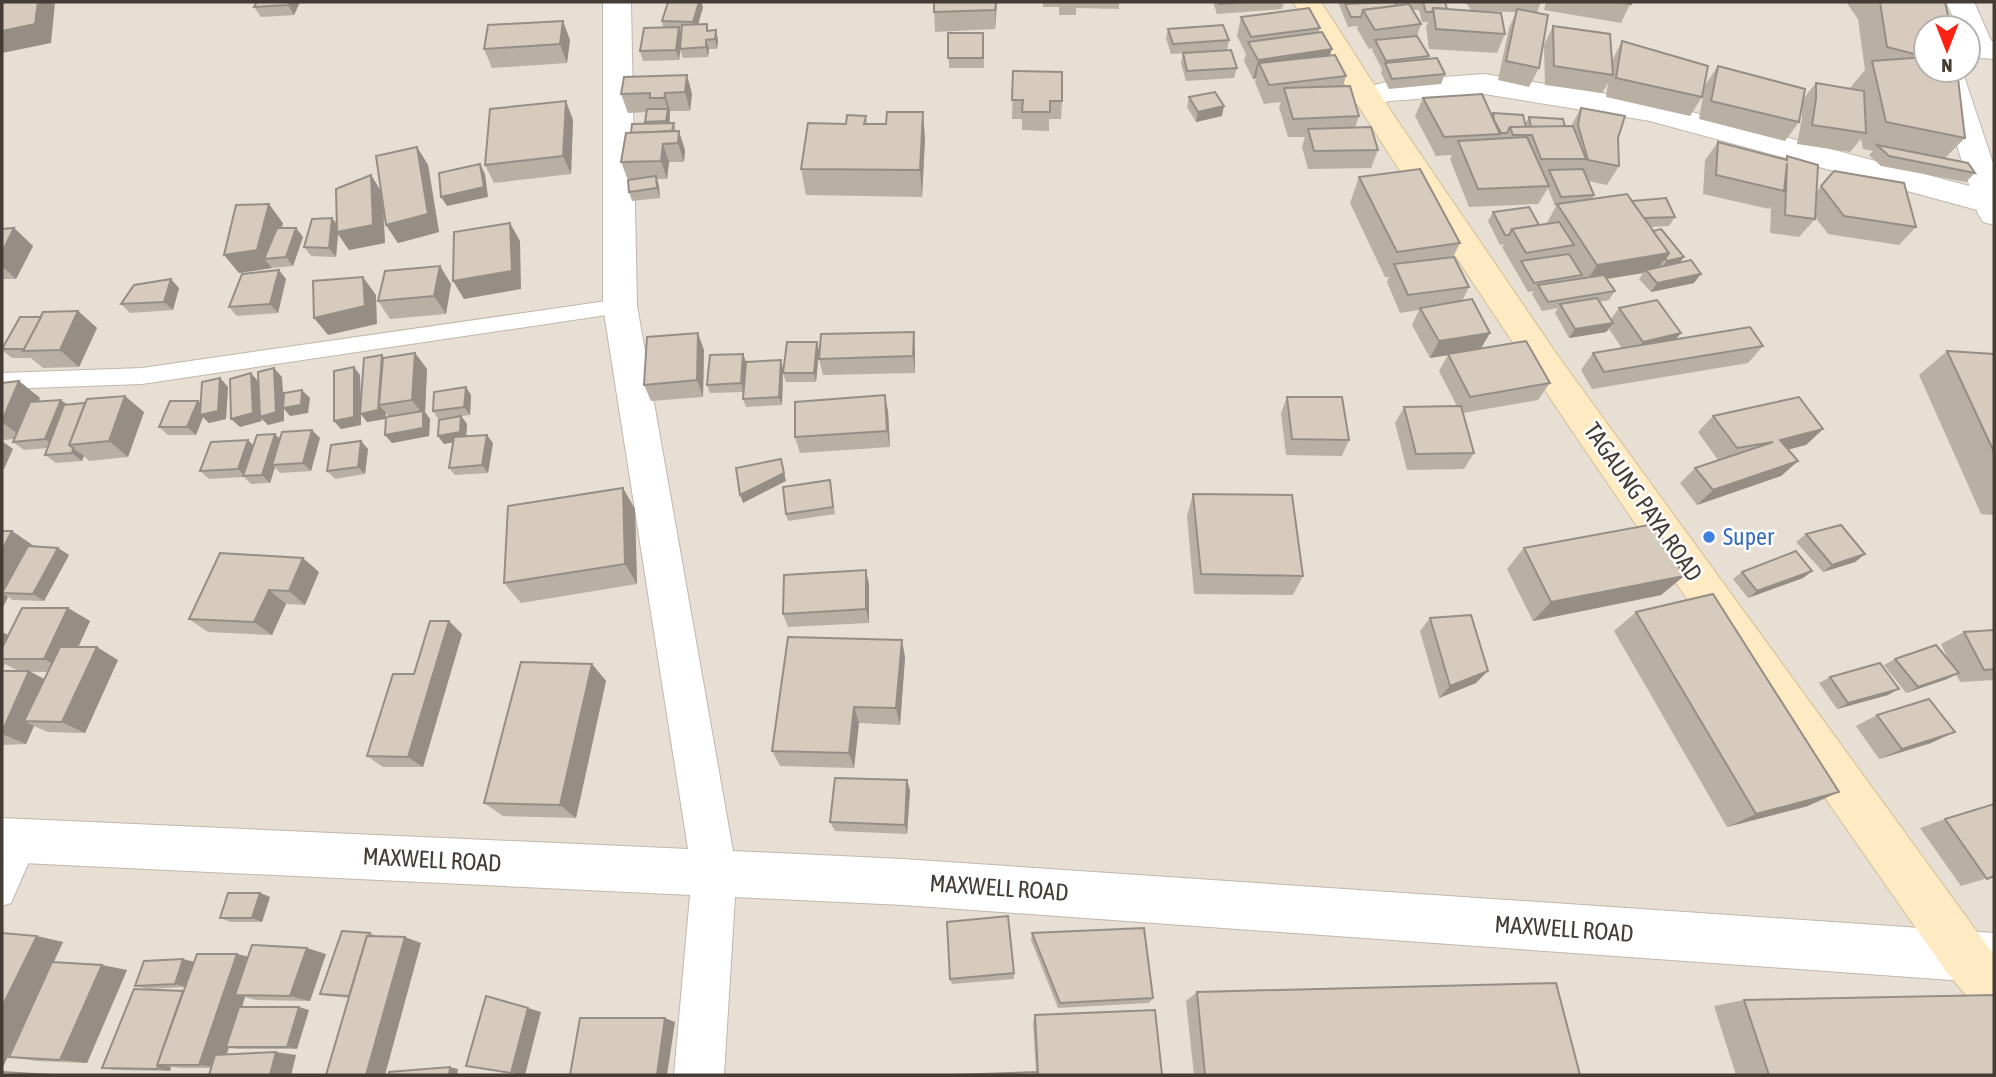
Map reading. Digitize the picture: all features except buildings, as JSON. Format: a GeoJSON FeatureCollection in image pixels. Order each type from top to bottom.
{"type":"FeatureCollection","features":[{"type":"Feature","properties":{"kind":"main road","name":"TAGAUNG PAYA ROAD"},"geometry":{"type":"LineString","coordinates":[[1307,2],[1366,97],[1511,317],[1980,957],[1994,991]]}},
{"type":"Feature","properties":{"kind":"street"},"geometry":{"type":"LineString","coordinates":[[617,2],[621,306],[714,873],[699,1075]]}},
{"type":"Feature","properties":{"kind":"street"},"geometry":{"type":"LineString","coordinates":[[1366,97],[1390,91],[1484,84],[1637,109],[1991,208]]}},
{"type":"Feature","properties":{"kind":"street"},"geometry":{"type":"LineString","coordinates":[[1952,84],[1991,208]]}},
{"type":"Feature","properties":{"kind":"street","name":"MAXWELL ROAD"},"geometry":{"type":"LineString","coordinates":[[14,840],[903,882],[1980,957]]}},
{"type":"Feature","properties":{"kind":"lane"},"geometry":{"type":"LineString","coordinates":[[2,381],[142,376],[621,306]]}},
{"type":"Feature","properties":{"kind":"lane"},"geometry":{"type":"LineString","coordinates":[[2,894],[14,840]]}},
{"type":"Feature","properties":{"kind":"shaded area"},"geometry":{"type":"Polygon","coordinates":[[[2,2],[1994,2],[1994,1075],[2,1075],[2,2]]]}},
{"type":"Feature","properties":{"kind":"place","name":"Super"},"geometry":{"type":"Point","coordinates":[1709,537]}}]}
